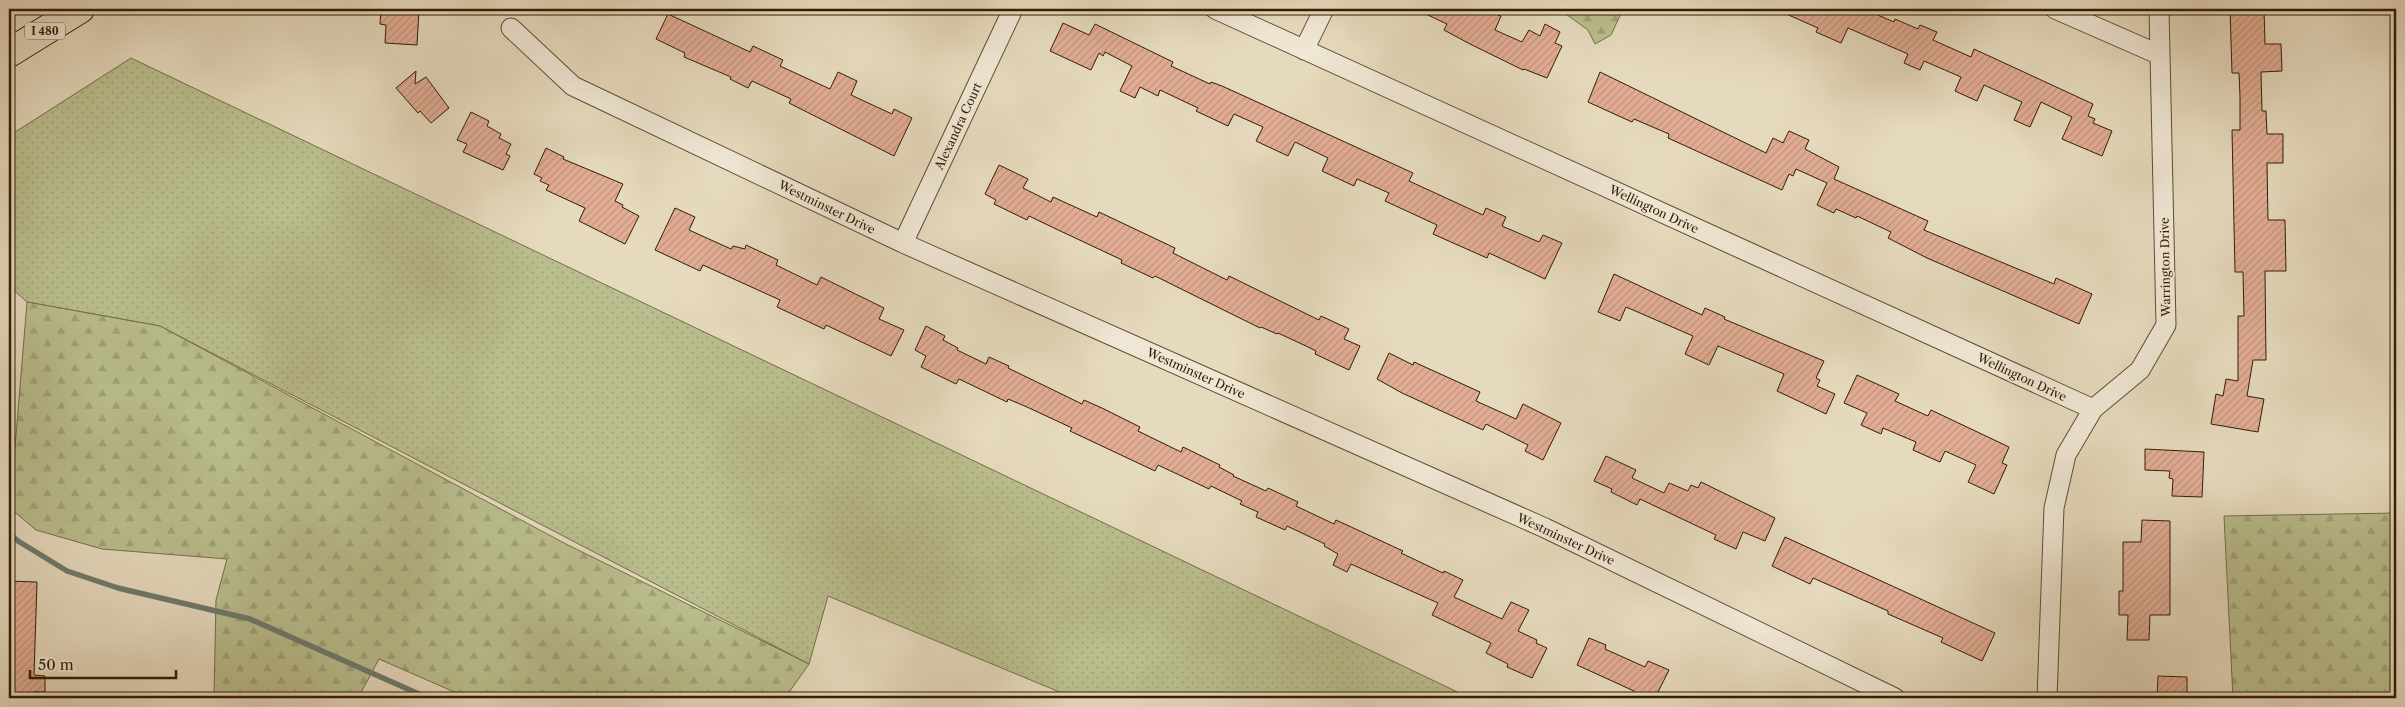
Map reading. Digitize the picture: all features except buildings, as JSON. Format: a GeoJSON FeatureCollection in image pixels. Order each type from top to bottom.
{"type":"FeatureCollection","features":[{"type":"Feature","properties":{"kind":"highway","name":"I 480"},"geometry":{"type":"LineString","coordinates":[[9,53],[80,9]]}},
{"type":"Feature","properties":{"kind":"street","name":"Alexandra Court"},"geometry":{"type":"LineString","coordinates":[[903,243],[1014,9]]}},
{"type":"Feature","properties":{"kind":"street","name":"Wellington Drive"},"geometry":{"type":"LineString","coordinates":[[1216,9],[2093,409]]}},
{"type":"Feature","properties":{"kind":"street"},"geometry":{"type":"LineString","coordinates":[[1304,50],[1324,9]]}},
{"type":"Feature","properties":{"kind":"street"},"geometry":{"type":"LineString","coordinates":[[2055,9],[2160,55]]}},
{"type":"Feature","properties":{"kind":"street","name":"Warrington Drive"},"geometry":{"type":"LineString","coordinates":[[2047,698],[2054,508],[2066,455],[2093,409],[2140,370],[2166,325],[2159,9]]}},
{"type":"Feature","properties":{"kind":"street","name":"Westminster Drive"},"geometry":{"type":"LineString","coordinates":[[511,28],[573,86],[903,243],[1545,528],[1895,698]]}},
{"type":"Feature","properties":{"kind":"green space"},"geometry":{"type":"Polygon","coordinates":[[[1559,9],[1623,9],[1611,35],[1595,44],[1588,30],[1559,9]]]}},
{"type":"Feature","properties":{"kind":"green space"},"geometry":{"type":"Polygon","coordinates":[[[131,58],[1470,698],[1074,698],[828,596],[809,664],[160,326],[27,302],[9,286],[9,136],[131,58]]]}},
{"type":"Feature","properties":{"kind":"green space"},"geometry":{"type":"Polygon","coordinates":[[[27,302],[160,326],[564,543],[809,664],[785,698],[468,698],[379,659],[358,698],[214,697],[216,600],[227,559],[102,549],[36,530],[10,508],[27,302]]]}},
{"type":"Feature","properties":{"kind":"green space"},"geometry":{"type":"Polygon","coordinates":[[[2396,513],[2396,698],[2233,698],[2224,516],[2396,513]]]}},
{"type":"Feature","properties":{"kind":"waterway"},"geometry":{"type":"LineString","coordinates":[[9,533],[18,541],[67,571],[118,588],[250,619],[428,698]]}}]}
